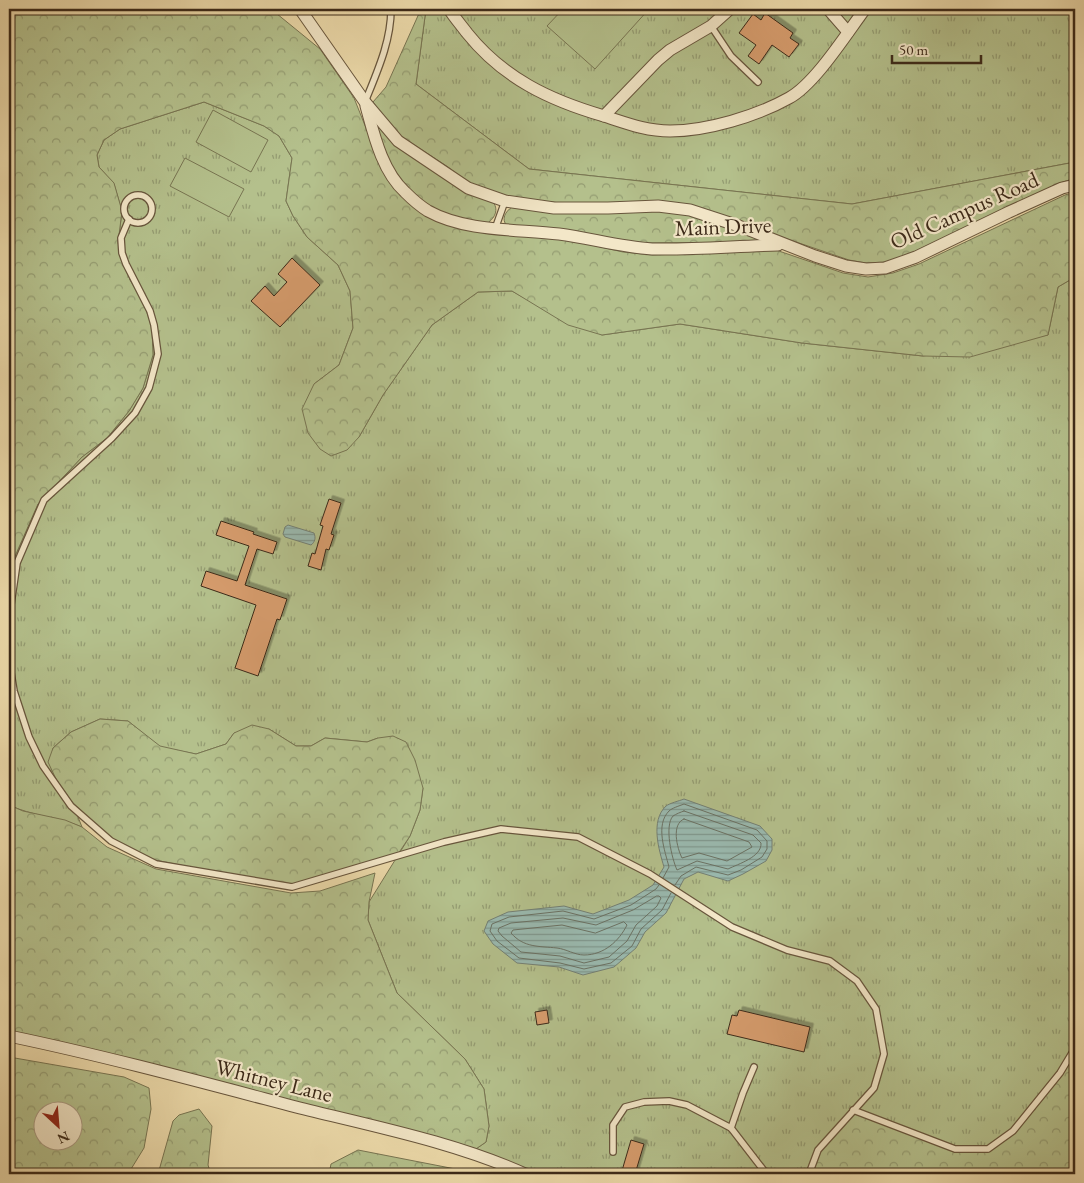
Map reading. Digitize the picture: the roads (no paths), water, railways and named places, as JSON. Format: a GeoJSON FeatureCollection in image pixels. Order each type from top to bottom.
{"type":"FeatureCollection","features":[{"type":"Feature","properties":{"kind":"street","name":"Main Drive"},"geometry":{"type":"LineString","coordinates":[[300,9],[365,102],[398,141],[468,188],[505,201],[554,208],[658,206],[690,210],[739,226],[783,244]]}},
{"type":"Feature","properties":{"kind":"street"},"geometry":{"type":"LineString","coordinates":[[449,9],[478,46],[514,78],[552,99],[583,111],[636,127],[672,131],[704,127],[746,116],[790,98],[804,88],[865,9]]}},
{"type":"Feature","properties":{"kind":"street"},"geometry":{"type":"LineString","coordinates":[[604,116],[658,60],[670,50],[711,26],[730,9]]}},
{"type":"Feature","properties":{"kind":"street"},"geometry":{"type":"LineString","coordinates":[[828,9],[848,32]]}},
{"type":"Feature","properties":{"kind":"street","name":"Main Drive"},"geometry":{"type":"LineString","coordinates":[[365,102],[378,146],[390,172],[403,191],[428,211],[456,221],[495,229],[560,234],[623,246],[653,249],[783,244]]}},
{"type":"Feature","properties":{"kind":"street","name":"Old Campus Road"},"geometry":{"type":"LineString","coordinates":[[783,244],[846,266],[866,269],[885,268],[916,257],[1062,188],[1075,185]]}},
{"type":"Feature","properties":{"kind":"street","name":"Whitney Lane"},"geometry":{"type":"LineString","coordinates":[[9,1036],[80,1051],[384,1129],[470,1153],[526,1174]]}},
{"type":"Feature","properties":{"kind":"lane"},"geometry":{"type":"LineString","coordinates":[[365,102],[387,45],[391,9]]}},
{"type":"Feature","properties":{"kind":"lane"},"geometry":{"type":"LineString","coordinates":[[711,26],[732,56],[758,82]]}},
{"type":"Feature","properties":{"kind":"lane"},"geometry":{"type":"LineString","coordinates":[[134,195],[147,198],[152,205],[149,218],[141,222],[129,219],[124,210],[126,201],[134,195]]}},
{"type":"Feature","properties":{"kind":"lane"},"geometry":{"type":"LineString","coordinates":[[495,229],[505,201]]}},
{"type":"Feature","properties":{"kind":"lane"},"geometry":{"type":"LineString","coordinates":[[9,618],[17,563],[44,500],[118,432],[135,412],[149,388],[158,354],[150,311],[122,253],[121,238],[129,219]]}},
{"type":"Feature","properties":{"kind":"lane"},"geometry":{"type":"LineString","coordinates":[[9,661],[14,691],[29,737],[43,766],[71,806],[111,841],[156,864],[292,888],[444,842],[501,829],[578,837],[650,874],[732,927],[787,950],[830,962],[857,981],[876,1009],[884,1054],[874,1088],[818,1150],[810,1174]]}},
{"type":"Feature","properties":{"kind":"lane"},"geometry":{"type":"LineString","coordinates":[[853,1110],[955,1149],[988,1149],[1013,1131],[1060,1073],[1075,1048]]}},
{"type":"Feature","properties":{"kind":"lane"},"geometry":{"type":"LineString","coordinates":[[731,1128],[754,1067]]}},
{"type":"Feature","properties":{"kind":"lane"},"geometry":{"type":"LineString","coordinates":[[613,1152],[613,1125],[625,1108],[644,1102],[669,1101],[687,1105],[731,1128],[765,1172],[769,1174]]}},
{"type":"Feature","properties":{"kind":"water"},"geometry":{"type":"Polygon","coordinates":[[[288,525],[314,533],[313,543],[311,545],[285,537],[283,534],[285,527],[288,525]]]}},
{"type":"Feature","properties":{"kind":"water"},"geometry":{"type":"Polygon","coordinates":[[[684,799],[760,826],[772,839],[772,850],[766,861],[728,881],[698,872],[684,879],[666,913],[645,932],[636,948],[614,967],[583,975],[559,967],[517,963],[493,944],[484,931],[488,921],[508,912],[564,906],[593,914],[629,900],[653,885],[664,867],[657,836],[658,819],[666,806],[684,799]]]}}]}
